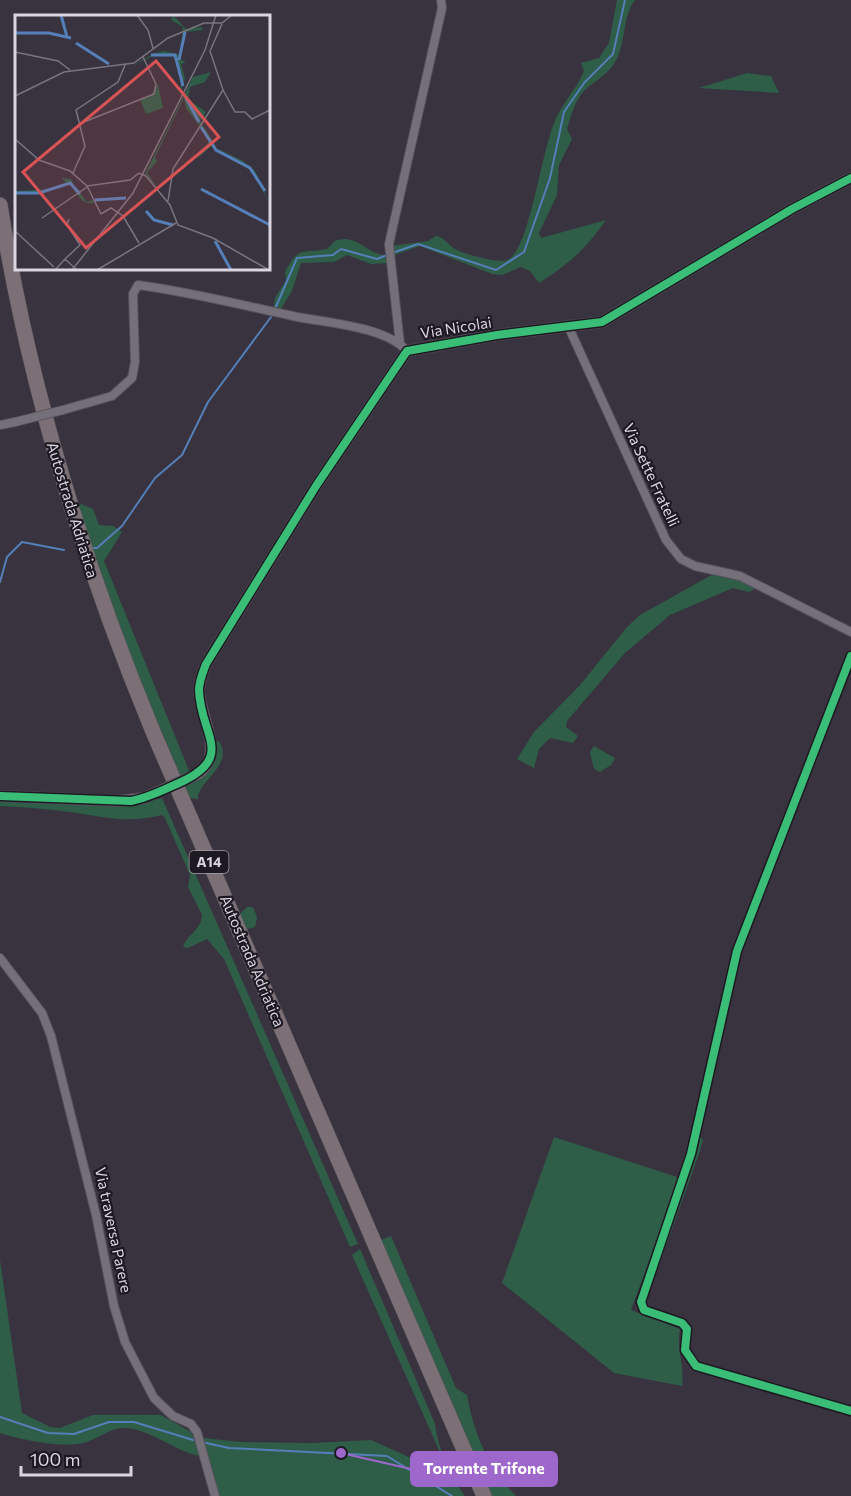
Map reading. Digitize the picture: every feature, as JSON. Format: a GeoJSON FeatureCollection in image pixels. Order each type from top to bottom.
{"type":"FeatureCollection","features":[{"type":"Feature","properties":{"kind":"highway","name":"Autostrada Adriatica"},"geometry":{"type":"LineString","coordinates":[[0,205],[17,300],[48,431],[105,612],[154,735],[484,1496]]}},
{"type":"Feature","properties":{"kind":"highway","name":"Autostrada Adriatica"},"geometry":{"type":"LineString","coordinates":[[0,264],[24,376],[55,493],[122,683],[473,1496]]}},
{"type":"Feature","properties":{"kind":"street","name":"Via Nicolai"},"geometry":{"type":"LineString","coordinates":[[0,796],[118,801],[144,798],[198,774],[208,764],[212,750],[199,693],[206,664],[404,348],[388,244],[442,8],[441,0]]}},
{"type":"Feature","properties":{"kind":"street","name":"Via Nicolai"},"geometry":{"type":"LineString","coordinates":[[404,348],[497,335],[590,326],[615,317],[744,237],[844,179],[851,178]]}},
{"type":"Feature","properties":{"kind":"street"},"geometry":{"type":"LineString","coordinates":[[0,425],[112,396],[132,378],[135,368],[133,294],[138,285],[205,294],[351,327],[404,348]]}},
{"type":"Feature","properties":{"kind":"street","name":"Via Sette Fratelli"},"geometry":{"type":"LineString","coordinates":[[568,328],[666,540],[681,559],[694,566],[741,576],[851,632]]}},
{"type":"Feature","properties":{"kind":"street"},"geometry":{"type":"LineString","coordinates":[[851,657],[737,951],[691,1154],[640,1302],[644,1310],[682,1323],[687,1329],[685,1350],[696,1366],[851,1411]]}},
{"type":"Feature","properties":{"kind":"street","name":"Via traversa Parere"},"geometry":{"type":"LineString","coordinates":[[0,958],[42,1013],[51,1036],[96,1215],[114,1306],[125,1342],[154,1398],[173,1416],[191,1424],[197,1432],[215,1496]]}},
{"type":"Feature","properties":{"kind":"green space"},"geometry":{"type":"Polygon","coordinates":[[[617,0],[635,0],[628,15],[619,55],[610,70],[584,91],[574,106],[567,129],[572,139],[559,165],[557,195],[539,233],[541,238],[606,220],[591,240],[568,262],[539,283],[530,271],[521,267],[502,275],[492,274],[420,246],[392,256],[391,246],[428,241],[436,236],[461,252],[484,258],[503,261],[514,254],[526,227],[554,123],[584,71],[581,63],[599,58],[609,43],[617,0]]]}},
{"type":"Feature","properties":{"kind":"green space"},"geometry":{"type":"Polygon","coordinates":[[[747,73],[771,76],[779,93],[699,88],[747,73]]]}},
{"type":"Feature","properties":{"kind":"green space"},"geometry":{"type":"Polygon","coordinates":[[[345,239],[379,254],[385,255],[386,251],[388,263],[371,264],[347,255],[334,262],[301,263],[292,291],[279,312],[273,310],[275,298],[286,280],[285,272],[298,254],[327,249],[336,240],[345,239]]]}},
{"type":"Feature","properties":{"kind":"green space"},"geometry":{"type":"Polygon","coordinates":[[[81,504],[93,509],[99,525],[113,526],[122,532],[104,561],[190,773],[181,777],[131,660],[76,509],[81,504]]]}},
{"type":"Feature","properties":{"kind":"green space"},"geometry":{"type":"Polygon","coordinates":[[[717,572],[758,587],[749,592],[733,588],[670,615],[625,653],[567,721],[566,727],[578,736],[573,743],[550,738],[539,749],[534,768],[517,759],[534,732],[580,685],[627,627],[640,615],[717,572]]]}},
{"type":"Feature","properties":{"kind":"green space"},"geometry":{"type":"Polygon","coordinates":[[[219,741],[223,750],[219,765],[199,792],[198,799],[189,798],[185,787],[202,776],[213,742],[219,741]]]}},
{"type":"Feature","properties":{"kind":"green space"},"geometry":{"type":"Polygon","coordinates":[[[594,746],[615,758],[611,765],[600,772],[594,769],[590,752],[594,746]]]}},
{"type":"Feature","properties":{"kind":"green space"},"geometry":{"type":"Polygon","coordinates":[[[162,798],[358,1244],[350,1247],[224,959],[207,939],[188,948],[183,947],[197,929],[202,915],[188,887],[190,875],[165,818],[162,815],[138,819],[116,819],[53,810],[0,806],[0,799],[132,806],[162,798]]]}},
{"type":"Feature","properties":{"kind":"green space"},"geometry":{"type":"Polygon","coordinates":[[[247,907],[253,907],[257,917],[255,927],[245,930],[239,915],[247,907]]]}},
{"type":"Feature","properties":{"kind":"green space"},"geometry":{"type":"Polygon","coordinates":[[[698,1134],[703,1140],[700,1151],[655,1277],[651,1276],[698,1134]]]}},
{"type":"Feature","properties":{"kind":"green space"},"geometry":{"type":"Polygon","coordinates":[[[554,1137],[680,1178],[631,1310],[680,1329],[682,1386],[614,1373],[502,1283],[554,1137]]]}},
{"type":"Feature","properties":{"kind":"green space"},"geometry":{"type":"Polygon","coordinates":[[[391,1236],[456,1388],[467,1395],[478,1437],[490,1461],[516,1496],[492,1496],[381,1240],[391,1236]]]}},
{"type":"Feature","properties":{"kind":"green space"},"geometry":{"type":"Polygon","coordinates":[[[360,1249],[435,1424],[446,1462],[465,1496],[216,1496],[203,1438],[241,1442],[313,1443],[371,1440],[409,1457],[456,1488],[352,1255],[360,1249]]]}},
{"type":"Feature","properties":{"kind":"green space"},"geometry":{"type":"Polygon","coordinates":[[[0,1260],[22,1413],[50,1427],[60,1428],[93,1415],[161,1415],[191,1432],[200,1456],[145,1433],[126,1428],[111,1431],[87,1442],[67,1445],[31,1441],[0,1433],[0,1260]]]}},
{"type":"Feature","properties":{"kind":"waterway"},"geometry":{"type":"LineString","coordinates":[[392,253],[418,244],[496,270],[524,252],[550,178],[564,112],[584,83],[613,54],[625,0]]}},
{"type":"Feature","properties":{"kind":"waterway"},"geometry":{"type":"LineString","coordinates":[[275,309],[297,258],[333,255],[341,249],[377,259],[387,255]]}},
{"type":"Feature","properties":{"kind":"waterway"},"geometry":{"type":"LineString","coordinates":[[92,548],[97,548],[122,526],[155,478],[182,455],[208,402],[271,317]]}},
{"type":"Feature","properties":{"kind":"waterway"},"geometry":{"type":"LineString","coordinates":[[0,582],[7,557],[22,542],[64,550]]}},
{"type":"Feature","properties":{"kind":"waterway"},"geometry":{"type":"LineString","coordinates":[[0,1417],[48,1433],[74,1434],[109,1422],[134,1422],[193,1440]]}},
{"type":"Feature","properties":{"kind":"waterway"},"geometry":{"type":"LineString","coordinates":[[206,1443],[229,1448],[387,1456],[452,1496]]}},
{"type":"Feature","properties":{"kind":"cycle path"},"geometry":{"type":"LineString","coordinates":[[0,796],[131,801],[179,783],[197,773],[207,764],[211,754],[211,744],[199,690],[206,664],[316,486],[407,351],[497,335],[602,322],[792,209],[851,178]]}},
{"type":"Feature","properties":{"kind":"cycle path"},"geometry":{"type":"LineString","coordinates":[[851,656],[737,951],[691,1154],[641,1302],[644,1310],[682,1323],[687,1329],[685,1350],[696,1366],[851,1411]]}},
{"type":"Feature","properties":{"kind":"place","name":"Torrente Trifone"},"geometry":{"type":"Point","coordinates":[341,1453]}}]}
